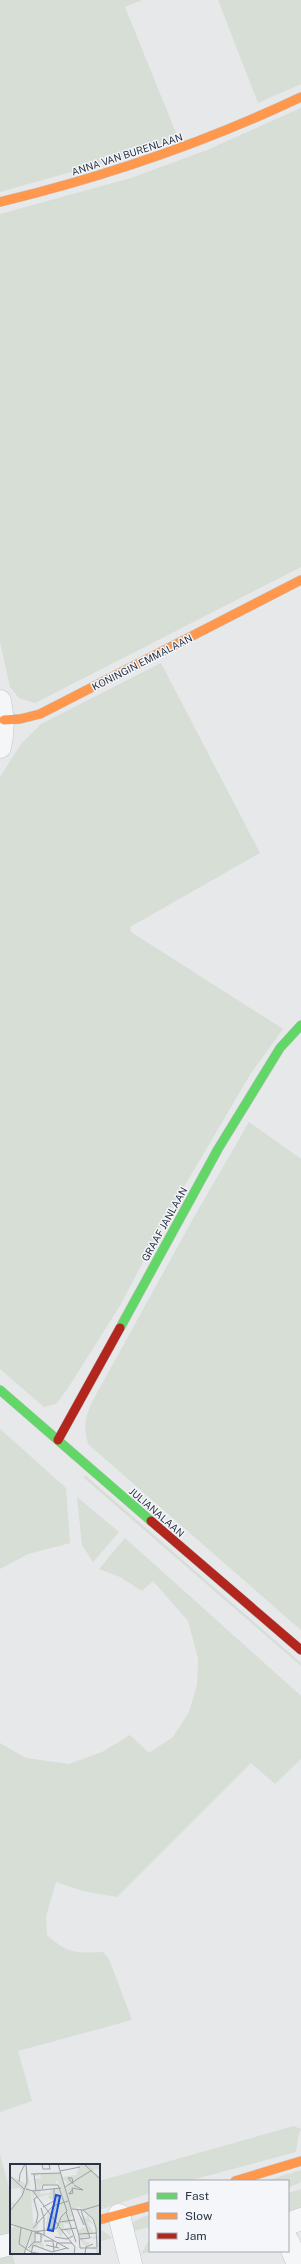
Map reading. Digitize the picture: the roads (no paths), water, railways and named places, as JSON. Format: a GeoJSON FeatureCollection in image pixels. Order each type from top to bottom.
{"type":"FeatureCollection","features":[{"type":"Feature","properties":{"kind":"street","name":"ANNA VAN BURENLAAN"},"geometry":{"type":"LineString","coordinates":[[0,202],[34,195],[171,154],[251,122],[301,97]]}},
{"type":"Feature","properties":{"kind":"street","name":"KONINGIN EMMALAAN"},"geometry":{"type":"LineString","coordinates":[[2,710],[20,719],[40,714],[301,581]]}},
{"type":"Feature","properties":{"kind":"street","name":"KONINGIN EMMALAAN"},"geometry":{"type":"LineString","coordinates":[[0,747],[4,732],[2,710]]}},
{"type":"Feature","properties":{"kind":"street","name":"GRAAF JANLAAN"},"geometry":{"type":"LineString","coordinates":[[58,1440],[218,1149],[280,1048],[301,1024]]}},
{"type":"Feature","properties":{"kind":"street","name":"JULIANALAAN"},"geometry":{"type":"LineString","coordinates":[[0,1390],[301,1650]]}},
{"type":"Feature","properties":{"kind":"street"},"geometry":{"type":"LineString","coordinates":[[238,2180],[301,2162]]}},
{"type":"Feature","properties":{"kind":"street"},"geometry":{"type":"LineString","coordinates":[[131,2264],[109,2218],[149,2206]]}},
{"type":"Feature","properties":{"kind":"street"},"geometry":{"type":"LineString","coordinates":[[289,2224],[301,2219]]}},
{"type":"Feature","properties":{"kind":"street"},"geometry":{"type":"LineString","coordinates":[[289,2243],[298,2264]]}},
{"type":"Feature","properties":{"kind":"street"},"geometry":{"type":"LineString","coordinates":[[0,2247],[10,2244]]}}]}
